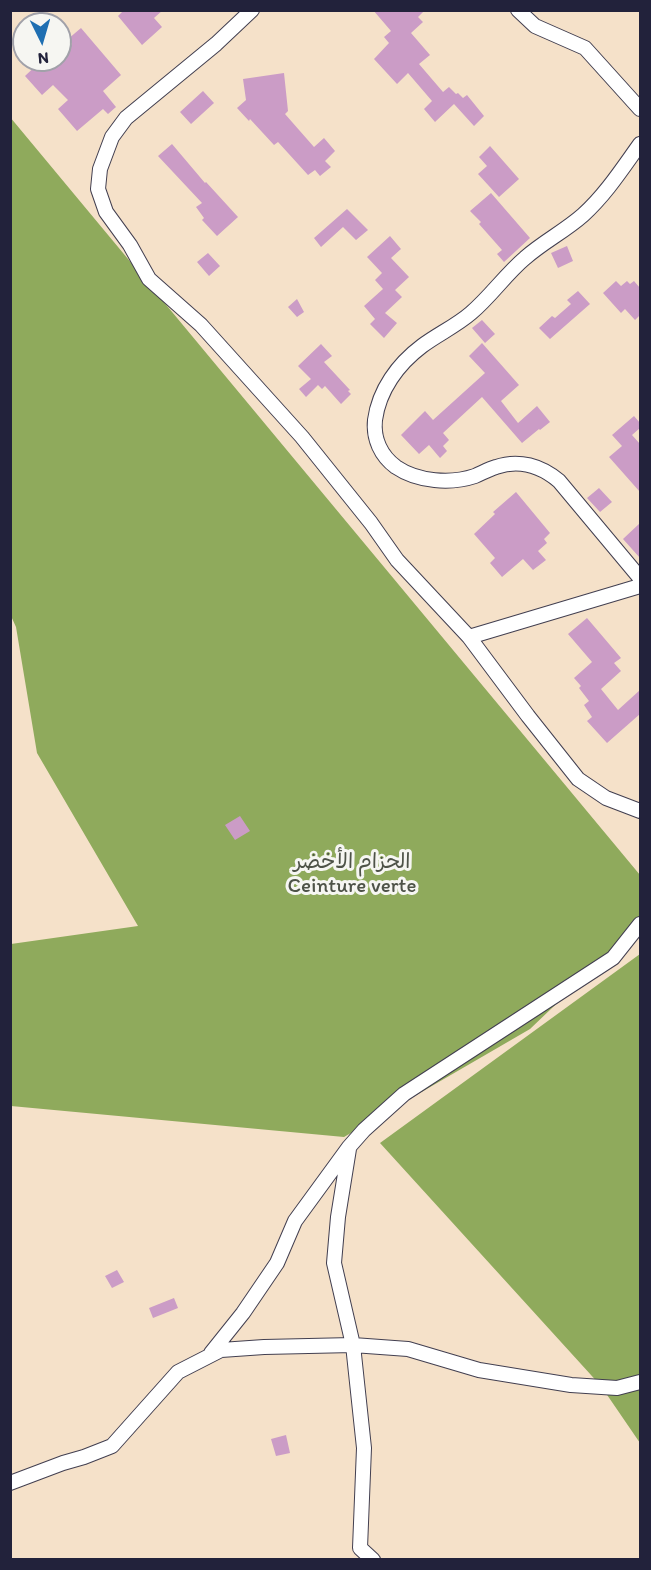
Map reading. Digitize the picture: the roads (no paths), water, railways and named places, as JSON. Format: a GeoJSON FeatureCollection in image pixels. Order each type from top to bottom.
{"type":"FeatureCollection","features":[{"type":"Feature","properties":{"kind":"street"},"geometry":{"type":"LineString","coordinates":[[252,10],[216,44],[126,118],[112,137],[100,170],[98,189],[106,212],[149,279],[201,326],[302,437],[371,523],[397,560],[469,637],[578,779],[606,798],[640,811]]}},
{"type":"Feature","properties":{"kind":"street"},"geometry":{"type":"LineString","coordinates":[[518,10],[535,26],[585,48],[640,109]]}},
{"type":"Feature","properties":{"kind":"street"},"geometry":{"type":"LineString","coordinates":[[640,144],[606,191],[583,215],[526,256],[469,315],[422,346],[402,364],[382,393],[374,426],[380,450],[402,470],[419,477],[457,480],[512,464],[542,469],[559,481],[640,578]]}},
{"type":"Feature","properties":{"kind":"street"},"geometry":{"type":"LineString","coordinates":[[469,637],[640,586]]}},
{"type":"Feature","properties":{"kind":"street"},"geometry":{"type":"LineString","coordinates":[[207,1358],[243,1313],[272,1271],[295,1221],[350,1147],[373,1122],[404,1094],[613,958],[640,924]]}},
{"type":"Feature","properties":{"kind":"street"},"geometry":{"type":"LineString","coordinates":[[350,1147],[338,1217],[334,1263],[353,1344],[364,1448],[359,1554],[373,1560]]}},
{"type":"Feature","properties":{"kind":"street"},"geometry":{"type":"LineString","coordinates":[[10,1483],[112,1446],[178,1372],[221,1350],[353,1344],[408,1349],[479,1370],[571,1385],[617,1388],[640,1382]]}},
{"type":"Feature","properties":{"kind":"park label","name":"الحزام الأخضر Ceinture verte"},"geometry":{"type":"Point","coordinates":[352,875]}}]}
